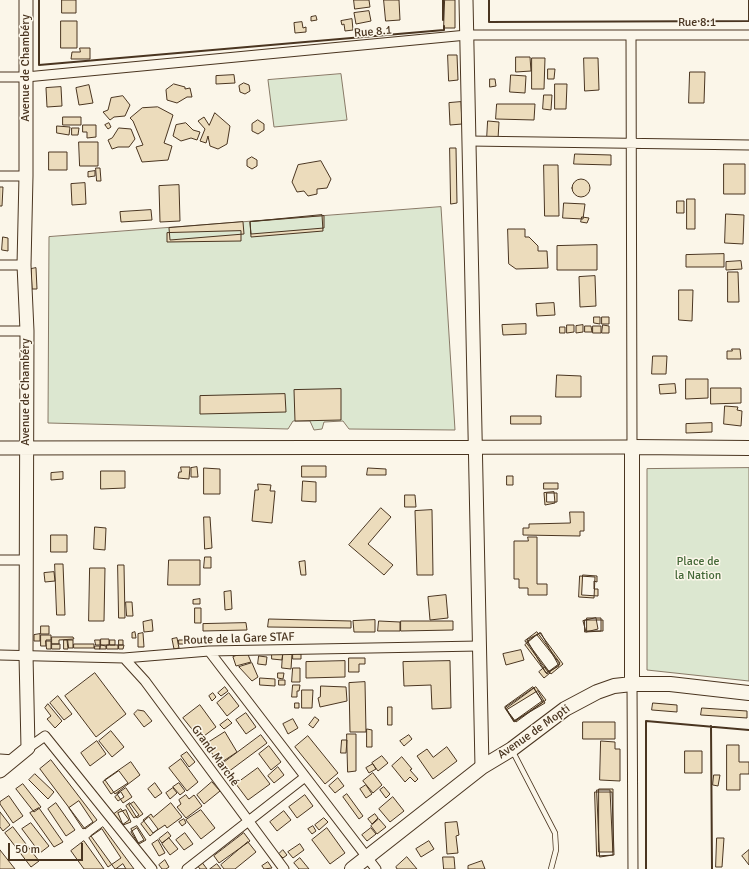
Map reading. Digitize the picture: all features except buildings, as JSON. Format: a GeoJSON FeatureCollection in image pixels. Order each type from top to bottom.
{"type":"FeatureCollection","features":[{"type":"Feature","properties":{"kind":"main road"},"geometry":{"type":"LineString","coordinates":[[632,684],[632,447],[749,448]]}},
{"type":"Feature","properties":{"kind":"main road","name":"Avenue de Mopti"},"geometry":{"type":"LineString","coordinates":[[352,869],[482,768],[512,749],[564,709],[597,692],[614,686],[632,684],[670,684],[749,693]]}},
{"type":"Feature","properties":{"kind":"street","name":"Avenue de Chambéry"},"geometry":{"type":"LineString","coordinates":[[26,0],[26,176],[24,265],[27,330],[26,655],[28,748]]}},
{"type":"Feature","properties":{"kind":"street"},"geometry":{"type":"LineString","coordinates":[[466,0],[482,768]]}},
{"type":"Feature","properties":{"kind":"street","name":"Rue 8.1"},"geometry":{"type":"LineString","coordinates":[[0,77],[26,77],[466,35],[749,35]]}},
{"type":"Feature","properties":{"kind":"street"},"geometry":{"type":"LineString","coordinates":[[0,448],[632,447],[631,35]]}},
{"type":"Feature","properties":{"kind":"street"},"geometry":{"type":"LineString","coordinates":[[469,141],[749,145]]}},
{"type":"Feature","properties":{"kind":"street"},"geometry":{"type":"LineString","coordinates":[[0,176],[26,176]]}},
{"type":"Feature","properties":{"kind":"street"},"geometry":{"type":"LineString","coordinates":[[0,265],[24,265]]}},
{"type":"Feature","properties":{"kind":"street"},"geometry":{"type":"LineString","coordinates":[[0,331],[27,330]]}},
{"type":"Feature","properties":{"kind":"street"},"geometry":{"type":"LineString","coordinates":[[0,560],[26,560]]}},
{"type":"Feature","properties":{"kind":"street","name":"Route de la Gare STAF"},"geometry":{"type":"LineString","coordinates":[[0,655],[124,658],[209,650],[479,646]]}},
{"type":"Feature","properties":{"kind":"street"},"geometry":{"type":"LineString","coordinates":[[209,650],[376,869]]}},
{"type":"Feature","properties":{"kind":"street","name":"Grand Marché"},"geometry":{"type":"LineString","coordinates":[[124,658],[145,681],[284,869]]}},
{"type":"Feature","properties":{"kind":"street"},"geometry":{"type":"LineString","coordinates":[[632,684],[633,869]]}},
{"type":"Feature","properties":{"kind":"street"},"geometry":{"type":"LineString","coordinates":[[0,771],[45,736],[152,869]]}},
{"type":"Feature","properties":{"kind":"street"},"geometry":{"type":"LineString","coordinates":[[0,759],[14,760]]}},
{"type":"Feature","properties":{"kind":"street"},"geometry":{"type":"LineString","coordinates":[[187,869],[305,777]]}},
{"type":"Feature","properties":{"kind":"lane"},"geometry":{"type":"LineString","coordinates":[[512,749],[555,833],[556,850],[551,869]]}},
{"type":"Feature","properties":{"kind":"green space"},"geometry":{"type":"Polygon","coordinates":[[[341,74],[347,120],[274,127],[268,80],[341,74]]]}},
{"type":"Feature","properties":{"kind":"green space"},"geometry":{"type":"Polygon","coordinates":[[[441,207],[455,430],[349,429],[343,421],[324,422],[322,429],[314,430],[310,421],[293,421],[288,429],[48,423],[49,237],[441,207]]]}},
{"type":"Feature","properties":{"kind":"green space","name":"Place de la Nation"},"geometry":{"type":"Polygon","coordinates":[[[749,468],[749,681],[647,670],[647,469],[749,468]]]}},
{"type":"Feature","properties":{"kind":"wall"},"geometry":{"type":"LineString","coordinates":[[39,0],[39,65],[444,30],[444,26]]}},
{"type":"Feature","properties":{"kind":"wall"},"geometry":{"type":"LineString","coordinates":[[443,0],[443,20]]}},
{"type":"Feature","properties":{"kind":"wall"},"geometry":{"type":"LineString","coordinates":[[489,0],[489,22],[749,21],[749,0]]}},
{"type":"Feature","properties":{"kind":"wall"},"geometry":{"type":"LineString","coordinates":[[646,869],[646,721],[749,730]]}},
{"type":"Feature","properties":{"kind":"wall"},"geometry":{"type":"LineString","coordinates":[[711,726],[712,869]]}}]}
